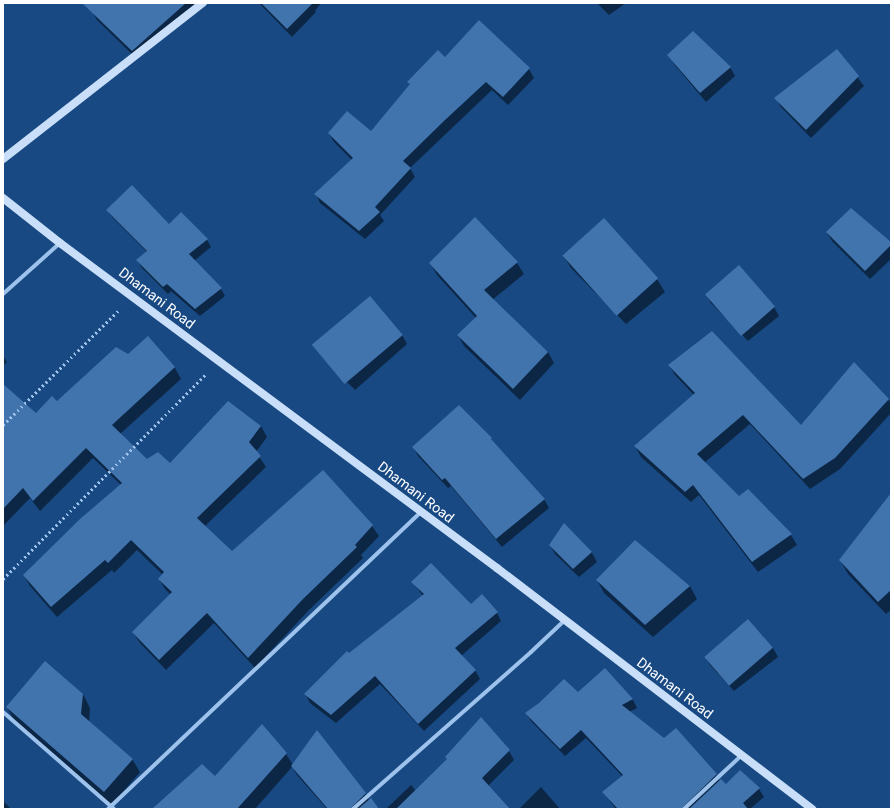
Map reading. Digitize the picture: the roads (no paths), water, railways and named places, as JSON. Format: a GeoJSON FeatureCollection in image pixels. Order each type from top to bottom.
{"type":"FeatureCollection","features":[{"type":"Feature","properties":{"kind":"main road"},"geometry":{"type":"LineString","coordinates":[[3,158],[203,3]]}},
{"type":"Feature","properties":{"kind":"main road","name":"Dhamani Road"},"geometry":{"type":"LineString","coordinates":[[3,198],[60,243],[421,511],[812,809]]}},
{"type":"Feature","properties":{"kind":"street"},"geometry":{"type":"LineString","coordinates":[[3,294],[60,243]]}},
{"type":"Feature","properties":{"kind":"street"},"geometry":{"type":"LineString","coordinates":[[3,712],[111,808],[421,511]]}},
{"type":"Feature","properties":{"kind":"street"},"geometry":{"type":"LineString","coordinates":[[353,809],[531,652],[565,620]]}},
{"type":"Feature","properties":{"kind":"street"},"geometry":{"type":"LineString","coordinates":[[684,809],[742,755]]}}]}
